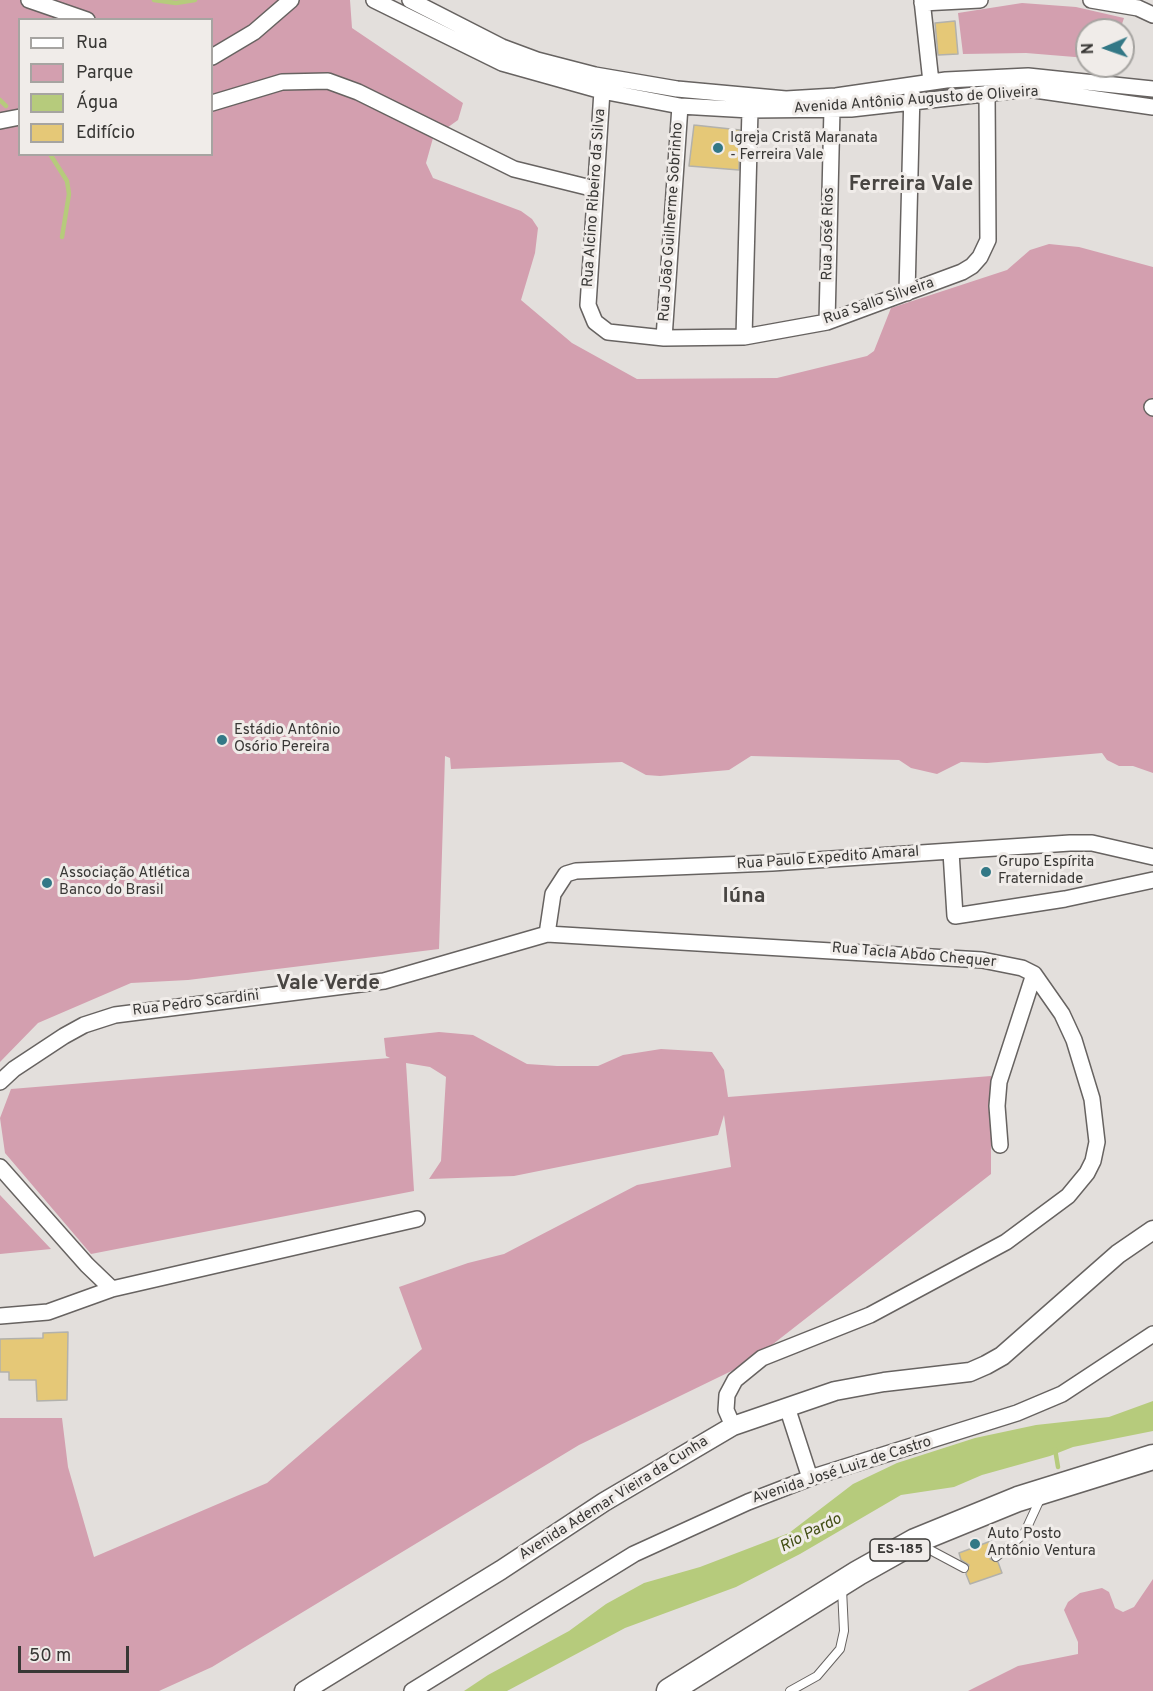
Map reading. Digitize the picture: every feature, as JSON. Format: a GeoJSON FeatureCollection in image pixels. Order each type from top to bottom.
{"type":"FeatureCollection","features":[{"type":"Feature","properties":{"kind":"main road","name":"ES-185"},"geometry":{"type":"LineString","coordinates":[[669,1691],[842,1583],[915,1541],[956,1523],[1044,1491],[1153,1456]]}},
{"type":"Feature","properties":{"kind":"street"},"geometry":{"type":"LineString","coordinates":[[29,0],[81,18]]}},
{"type":"Feature","properties":{"kind":"street"},"geometry":{"type":"LineString","coordinates":[[213,56],[262,26],[291,0]]}},
{"type":"Feature","properties":{"kind":"street","name":"Avenida Antônio Augusto de Oliveira"},"geometry":{"type":"LineString","coordinates":[[374,0],[502,63],[602,91],[680,106],[750,110],[832,109],[987,93],[1042,90],[1153,107]]}},
{"type":"Feature","properties":{"kind":"street","name":"Avenida Antônio Augusto de Oliveira"},"geometry":{"type":"LineString","coordinates":[[410,0],[502,47],[537,60],[634,83],[729,95],[786,99],[836,96],[931,82],[1028,76],[1153,89]]}},
{"type":"Feature","properties":{"kind":"street"},"geometry":{"type":"LineString","coordinates":[[931,82],[922,1],[980,0]]}},
{"type":"Feature","properties":{"kind":"street"},"geometry":{"type":"LineString","coordinates":[[1091,0],[1139,4],[1153,15]]}},
{"type":"Feature","properties":{"kind":"street"},"geometry":{"type":"LineString","coordinates":[[213,104],[282,82],[328,81],[358,92],[514,169],[595,189]]}},
{"type":"Feature","properties":{"kind":"street"},"geometry":{"type":"LineString","coordinates":[[907,293],[912,85]]}},
{"type":"Feature","properties":{"kind":"street","name":"Rua Alcino Ribeiro da Silva"},"geometry":{"type":"LineString","coordinates":[[588,305],[602,91]]}},
{"type":"Feature","properties":{"kind":"street","name":"Rua Sallo Silveira"},"geometry":{"type":"LineString","coordinates":[[588,305],[595,322],[608,332],[664,338],[744,337],[827,322],[963,272],[980,257],[988,240],[987,93]]}},
{"type":"Feature","properties":{"kind":"street","name":"Rua João Guilherme Sobrinho"},"geometry":{"type":"LineString","coordinates":[[664,338],[680,106]]}},
{"type":"Feature","properties":{"kind":"street","name":"Rua José Rios"},"geometry":{"type":"LineString","coordinates":[[827,322],[832,109]]}},
{"type":"Feature","properties":{"kind":"street"},"geometry":{"type":"LineString","coordinates":[[744,337],[750,110]]}},
{"type":"Feature","properties":{"kind":"street"},"geometry":{"type":"LineString","coordinates":[[0,121],[18,117]]}},
{"type":"Feature","properties":{"kind":"street","name":"Rua Paulo Expedito Amaral"},"geometry":{"type":"LineString","coordinates":[[547,934],[553,894],[566,874],[576,871],[772,864],[1092,843],[1153,857]]}},
{"type":"Feature","properties":{"kind":"street"},"geometry":{"type":"LineString","coordinates":[[951,852],[955,916],[1065,899],[1153,880]]}},
{"type":"Feature","properties":{"kind":"street","name":"Rua Tacla Abdo Chequer"},"geometry":{"type":"LineString","coordinates":[[547,934],[982,960],[1022,968],[1034,974]]}},
{"type":"Feature","properties":{"kind":"street","name":"Rua Pedro Scardini"},"geometry":{"type":"LineString","coordinates":[[0,1082],[14,1069],[64,1036],[84,1025],[115,1015],[148,1009],[384,981],[547,934]]}},
{"type":"Feature","properties":{"kind":"street"},"geometry":{"type":"LineString","coordinates":[[1000,1144],[996,1107],[999,1082],[1034,974]]}},
{"type":"Feature","properties":{"kind":"street"},"geometry":{"type":"LineString","coordinates":[[733,1426],[726,1410],[727,1395],[735,1380],[762,1358],[870,1315],[1006,1242],[1068,1196],[1087,1173],[1093,1161],[1097,1142],[1092,1099],[1074,1040],[1062,1014],[1034,974]]}},
{"type":"Feature","properties":{"kind":"street"},"geometry":{"type":"LineString","coordinates":[[0,1167],[87,1265],[112,1289]]}},
{"type":"Feature","properties":{"kind":"street"},"geometry":{"type":"LineString","coordinates":[[0,1316],[48,1312],[112,1289],[417,1219]]}},
{"type":"Feature","properties":{"kind":"street","name":"Avenida Ademar Vieira da Cunha"},"geometry":{"type":"LineString","coordinates":[[304,1691],[501,1570],[604,1502],[733,1426],[835,1391],[884,1382],[970,1372],[986,1365],[1002,1356],[1118,1254],[1153,1230]]}},
{"type":"Feature","properties":{"kind":"street","name":"Avenida José Luiz de Castro"},"geometry":{"type":"LineString","coordinates":[[412,1691],[634,1554],[748,1502],[810,1478],[1017,1413],[1062,1394],[1153,1334]]}},
{"type":"Feature","properties":{"kind":"street"},"geometry":{"type":"LineString","coordinates":[[787,1407],[810,1478]]}},
{"type":"Feature","properties":{"kind":"lane"},"geometry":{"type":"LineString","coordinates":[[996,1557],[1024,1534],[1044,1491]]}},
{"type":"Feature","properties":{"kind":"lane"},"geometry":{"type":"LineString","coordinates":[[915,1541],[964,1568]]}},
{"type":"Feature","properties":{"kind":"lane"},"geometry":{"type":"LineString","coordinates":[[790,1691],[817,1676],[840,1649],[844,1631],[842,1583]]}},
{"type":"Feature","properties":{"kind":"green space"},"geometry":{"type":"Polygon","coordinates":[[[0,0],[350,0],[352,28],[463,103],[458,120],[433,138],[426,163],[433,178],[521,211],[532,219],[538,228],[535,253],[521,300],[572,343],[637,379],[777,378],[867,356],[874,351],[891,308],[1007,270],[1030,250],[1049,244],[1079,247],[1153,267],[1153,773],[1133,766],[1119,766],[1107,760],[1102,753],[987,763],[961,762],[937,774],[911,768],[899,760],[751,756],[729,770],[660,776],[646,775],[622,762],[451,769],[450,758],[445,756],[439,949],[188,980],[131,983],[38,1023],[0,1062],[0,0]]]}},
{"type":"Feature","properties":{"kind":"green space"},"geometry":{"type":"Polygon","coordinates":[[[1022,3],[1076,7],[1124,18],[1075,18],[1075,57],[1026,53],[963,54],[958,13],[1022,3]]]}},
{"type":"Feature","properties":{"kind":"green space"},"geometry":{"type":"Polygon","coordinates":[[[439,1032],[473,1035],[527,1064],[598,1066],[623,1055],[661,1049],[712,1052],[724,1070],[728,1097],[991,1076],[991,1174],[750,1362],[579,1445],[212,1667],[159,1691],[0,1691],[0,1418],[62,1418],[68,1467],[94,1557],[267,1483],[422,1349],[399,1287],[468,1263],[504,1254],[637,1185],[731,1167],[724,1115],[718,1135],[514,1176],[429,1179],[441,1161],[446,1077],[430,1067],[406,1063],[414,1191],[91,1254],[5,1153],[0,1118],[11,1089],[390,1058],[386,1056],[384,1038],[439,1032]]]}},
{"type":"Feature","properties":{"kind":"green space"},"geometry":{"type":"Polygon","coordinates":[[[0,1195],[51,1249],[0,1254],[0,1195]]]}},
{"type":"Feature","properties":{"kind":"green space"},"geometry":{"type":"Polygon","coordinates":[[[1153,1579],[1153,1691],[968,1691],[1018,1666],[1078,1654],[1078,1642],[1064,1610],[1068,1602],[1080,1593],[1102,1588],[1109,1592],[1115,1608],[1123,1612],[1134,1607],[1153,1579]]]}},
{"type":"Feature","properties":{"kind":"water","name":"Rio Pardo"},"geometry":{"type":"Polygon","coordinates":[[[1153,1401],[1153,1431],[1073,1447],[1050,1456],[982,1475],[954,1487],[901,1495],[800,1554],[736,1587],[625,1628],[507,1691],[464,1691],[488,1675],[569,1631],[606,1604],[644,1583],[700,1567],[789,1533],[853,1484],[897,1463],[975,1438],[1036,1425],[1109,1417],[1153,1401]]]}},
{"type":"Feature","properties":{"kind":"building"},"geometry":{"type":"Polygon","coordinates":[[[955,21],[958,54],[938,55],[935,23],[955,21]]]}},
{"type":"Feature","properties":{"kind":"building","name":"Igreja Cristã Maranata - Ferreira Vale"},"geometry":{"type":"Polygon","coordinates":[[[694,125],[740,130],[739,170],[689,166],[694,125]]]}},
{"type":"Feature","properties":{"kind":"building"},"geometry":{"type":"Polygon","coordinates":[[[68,1332],[67,1400],[37,1401],[36,1380],[9,1380],[9,1372],[0,1372],[0,1339],[43,1338],[43,1333],[68,1332]]]}},
{"type":"Feature","properties":{"kind":"building"},"geometry":{"type":"Polygon","coordinates":[[[991,1541],[994,1551],[990,1559],[998,1562],[1002,1573],[970,1584],[966,1574],[969,1565],[961,1560],[959,1553],[991,1541]]]}},
{"type":"Feature","properties":{"kind":"waterway"},"geometry":{"type":"LineString","coordinates":[[154,0],[176,3],[195,0]]}},
{"type":"Feature","properties":{"kind":"waterway"},"geometry":{"type":"LineString","coordinates":[[0,100],[6,106]]}},
{"type":"Feature","properties":{"kind":"waterway"},"geometry":{"type":"LineString","coordinates":[[51,156],[67,181],[69,194],[62,237]]}},
{"type":"Feature","properties":{"kind":"waterway"},"geometry":{"type":"LineString","coordinates":[[1055,1449],[1058,1467]]}},
{"type":"Feature","properties":{"kind":"place","name":"Igreja Cristã Maranata - Ferreira Vale"},"geometry":{"type":"Point","coordinates":[718,148]}},
{"type":"Feature","properties":{"kind":"place","name":"Estádio Antônio Osório Pereira"},"geometry":{"type":"Point","coordinates":[222,740]}},
{"type":"Feature","properties":{"kind":"place","name":"Grupo Espírita Fraternidade"},"geometry":{"type":"Point","coordinates":[986,872]}},
{"type":"Feature","properties":{"kind":"place","name":"Associação Atlética Banco do Brasil"},"geometry":{"type":"Point","coordinates":[47,883]}},
{"type":"Feature","properties":{"kind":"place","name":"Auto Posto Antônio Ventura"},"geometry":{"type":"Point","coordinates":[975,1544]}},
{"type":"Feature","properties":{"kind":"district","name":"Ferreira Vale"},"geometry":{"type":"Point","coordinates":[911,186]}},
{"type":"Feature","properties":{"kind":"district","name":"Iúna"},"geometry":{"type":"Point","coordinates":[744,898]}},
{"type":"Feature","properties":{"kind":"district","name":"Vale Verde"},"geometry":{"type":"Point","coordinates":[328,985]}}]}
